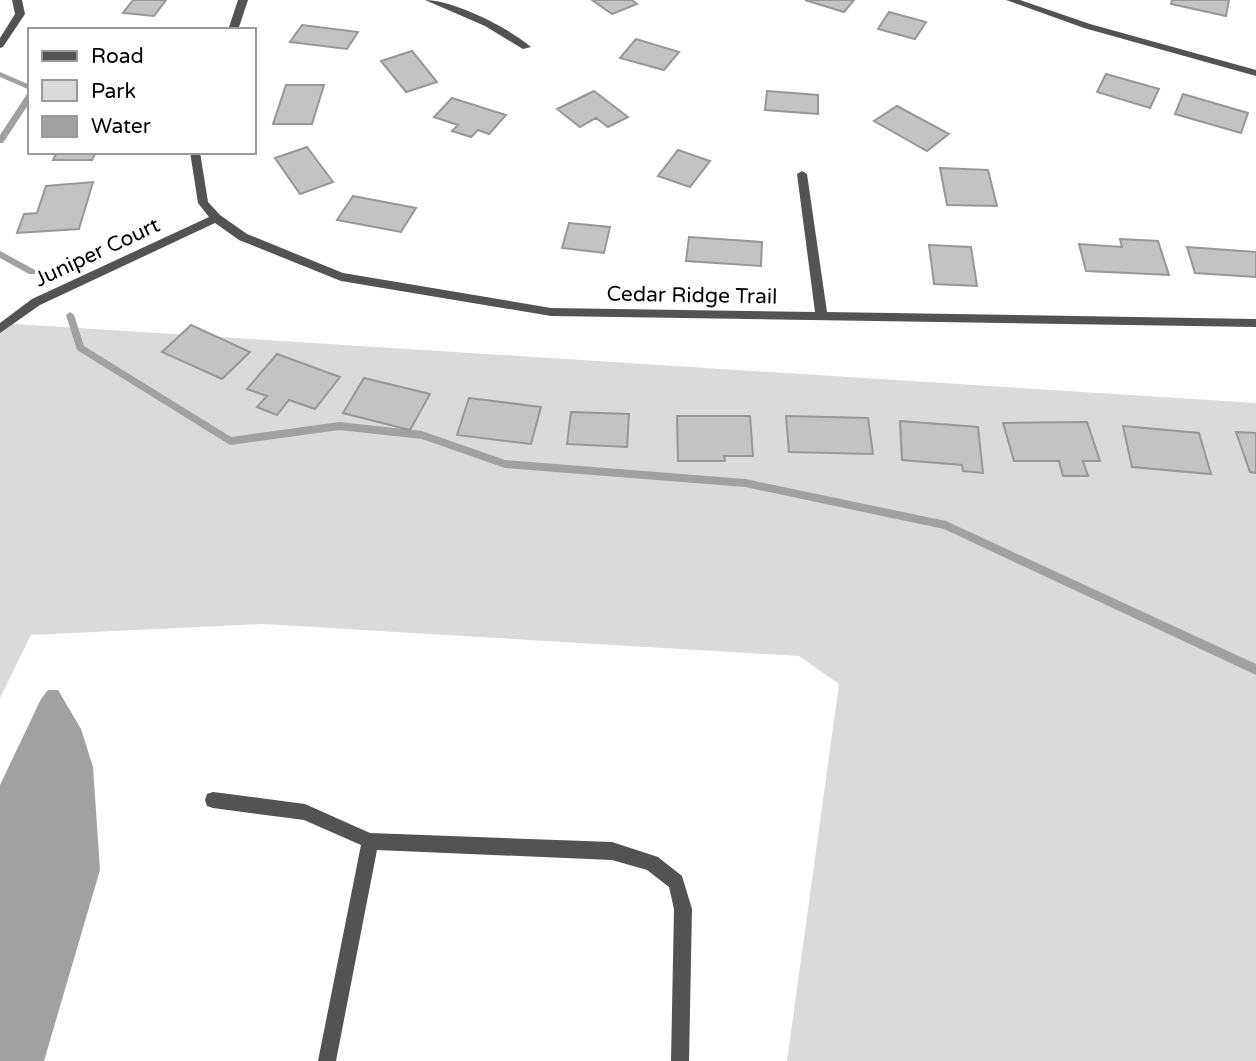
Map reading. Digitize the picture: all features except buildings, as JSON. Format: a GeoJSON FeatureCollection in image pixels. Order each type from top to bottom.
{"type":"FeatureCollection","features":[{"type":"Feature","properties":{"kind":"street"},"geometry":{"type":"LineString","coordinates":[[0,46],[20,15],[17,0]]}},
{"type":"Feature","properties":{"kind":"street"},"geometry":{"type":"LineString","coordinates":[[234,28],[243,0]]}},
{"type":"Feature","properties":{"kind":"street"},"geometry":{"type":"LineString","coordinates":[[430,0],[488,24],[526,47]]}},
{"type":"Feature","properties":{"kind":"street"},"geometry":{"type":"LineString","coordinates":[[1011,0],[1087,26],[1256,73]]}},
{"type":"Feature","properties":{"kind":"street","name":"Cedar Ridge Trail"},"geometry":{"type":"LineString","coordinates":[[195,154],[203,203],[216,218],[243,237],[341,277],[551,312],[1256,323]]}},
{"type":"Feature","properties":{"kind":"street"},"geometry":{"type":"LineString","coordinates":[[802,174],[821,315]]}},
{"type":"Feature","properties":{"kind":"street","name":"Juniper Court"},"geometry":{"type":"LineString","coordinates":[[0,329],[36,302],[216,218]]}},
{"type":"Feature","properties":{"kind":"street"},"geometry":{"type":"LineString","coordinates":[[213,800],[305,812],[370,841],[612,851],[652,863],[677,882],[683,909],[680,1061]]}},
{"type":"Feature","properties":{"kind":"street"},"geometry":{"type":"LineString","coordinates":[[327,1061],[370,841]]}},
{"type":"Feature","properties":{"kind":"green space"},"geometry":{"type":"Polygon","coordinates":[[[0,323],[1256,403],[1256,1061],[787,1061],[839,684],[799,656],[263,624],[31,635],[0,698],[0,323]]]}},
{"type":"Feature","properties":{"kind":"water"},"geometry":{"type":"Polygon","coordinates":[[[48,690],[58,690],[81,729],[93,767],[100,870],[44,1061],[0,1061],[0,785],[41,699],[48,690]]]}},
{"type":"Feature","properties":{"kind":"waterway"},"geometry":{"type":"LineString","coordinates":[[0,74],[28,87]]}},
{"type":"Feature","properties":{"kind":"waterway"},"geometry":{"type":"LineString","coordinates":[[0,141],[28,99]]}},
{"type":"Feature","properties":{"kind":"waterway"},"geometry":{"type":"LineString","coordinates":[[0,254],[32,272]]}},
{"type":"Feature","properties":{"kind":"waterway"},"geometry":{"type":"LineString","coordinates":[[70,315],[80,348],[230,441],[339,426],[422,435],[505,464],[745,483],[946,525],[1256,670]]}}]}
